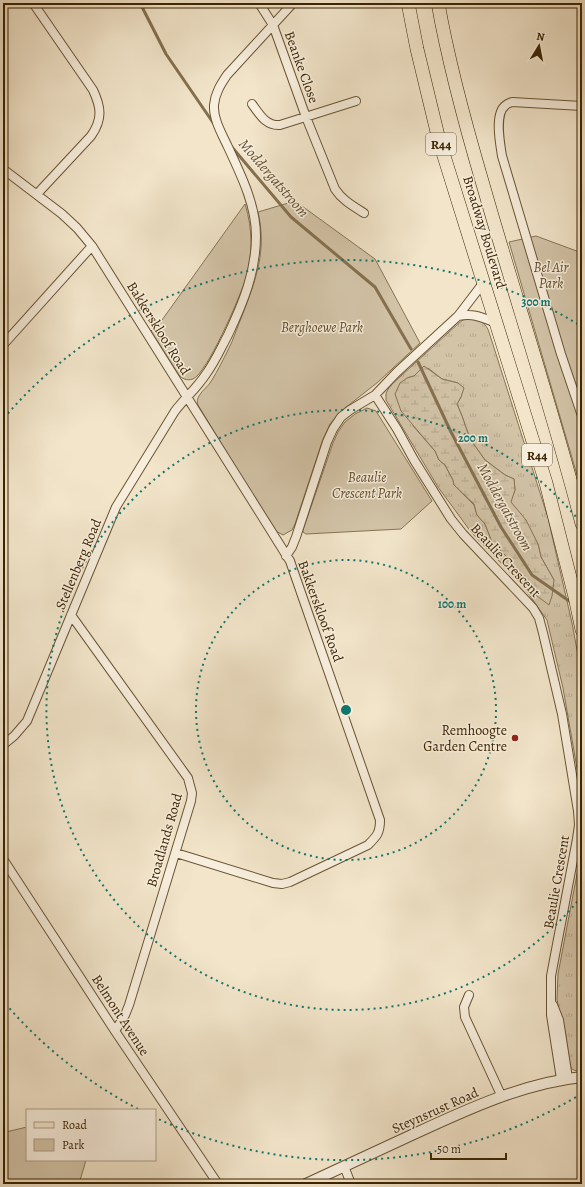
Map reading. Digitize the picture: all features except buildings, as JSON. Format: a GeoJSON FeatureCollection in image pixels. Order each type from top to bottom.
{"type":"FeatureCollection","features":[{"type":"Feature","properties":{"kind":"main road","name":"Broadway Boulevard"},"geometry":{"type":"LineString","coordinates":[[408,3],[417,49],[440,140],[546,483],[582,630]]}},
{"type":"Feature","properties":{"kind":"main road","name":"Broadway Boulevard"},"geometry":{"type":"LineString","coordinates":[[438,3],[461,108],[569,473],[582,524]]}},
{"type":"Feature","properties":{"kind":"street"},"geometry":{"type":"LineString","coordinates":[[33,3],[92,90],[98,101],[100,112],[96,128],[91,136],[37,194]]}},
{"type":"Feature","properties":{"kind":"street","name":"Beanke Close"},"geometry":{"type":"LineString","coordinates":[[259,3],[273,25],[306,117],[335,189],[344,200],[364,213]]}},
{"type":"Feature","properties":{"kind":"street"},"geometry":{"type":"LineString","coordinates":[[273,25],[293,3]]}},
{"type":"Feature","properties":{"kind":"street","name":"Stellenberg Road"},"geometry":{"type":"LineString","coordinates":[[3,745],[14,736],[27,721],[116,507],[175,411],[205,376],[218,355],[246,295],[252,276],[256,242],[254,218],[242,180],[215,116],[215,96],[219,86],[227,75],[273,25]]}},
{"type":"Feature","properties":{"kind":"street","name":"Beanke Close"},"geometry":{"type":"LineString","coordinates":[[252,104],[269,124],[280,125],[356,101]]}},
{"type":"Feature","properties":{"kind":"street"},"geometry":{"type":"LineString","coordinates":[[582,106],[512,102],[505,105],[498,123],[502,156],[559,347],[582,416]]}},
{"type":"Feature","properties":{"kind":"street","name":"Bakkerskloof Road"},"geometry":{"type":"LineString","coordinates":[[3,169],[62,214],[77,228],[92,246],[290,561],[380,820],[380,829],[376,837],[368,845],[290,882],[282,884],[273,883],[176,852]]}},
{"type":"Feature","properties":{"kind":"street"},"geometry":{"type":"LineString","coordinates":[[3,344],[92,246]]}},
{"type":"Feature","properties":{"kind":"street"},"geometry":{"type":"LineString","coordinates":[[286,556],[296,537],[325,448],[333,429],[342,417],[350,410],[375,395],[397,372],[458,316],[484,282]]}},
{"type":"Feature","properties":{"kind":"street"},"geometry":{"type":"LineString","coordinates":[[458,316],[468,314],[475,315],[496,323]]}},
{"type":"Feature","properties":{"kind":"street","name":"Beaulie Crescent"},"geometry":{"type":"LineString","coordinates":[[375,395],[397,429],[418,467],[462,534],[524,598],[539,618],[562,714],[578,811],[579,825],[577,839],[551,976],[551,1014],[572,1078]]}},
{"type":"Feature","properties":{"kind":"street","name":"Broadlands Road"},"geometry":{"type":"LineString","coordinates":[[71,615],[188,778],[192,793],[176,852],[129,1005],[115,1031]]}},
{"type":"Feature","properties":{"kind":"street","name":"Belmont Avenue"},"geometry":{"type":"LineString","coordinates":[[3,859],[115,1031],[218,1184]]}},
{"type":"Feature","properties":{"kind":"street"},"geometry":{"type":"LineString","coordinates":[[468,995],[464,1007],[465,1017],[502,1097]]}},
{"type":"Feature","properties":{"kind":"street","name":"Steynsrust Road"},"geometry":{"type":"LineString","coordinates":[[306,1184],[448,1118],[522,1090],[572,1078]]}},
{"type":"Feature","properties":{"kind":"street"},"geometry":{"type":"LineString","coordinates":[[344,1166],[352,1184]]}},
{"type":"Feature","properties":{"kind":"green space","name":"Berghoewe Park"},"geometry":{"type":"Polygon","coordinates":[[[295,201],[375,259],[420,343],[378,382],[340,412],[330,424],[323,439],[295,524],[292,530],[283,535],[274,530],[198,405],[197,400],[212,380],[230,346],[252,290],[261,252],[258,212],[295,201]]]}},
{"type":"Feature","properties":{"kind":"green space"},"geometry":{"type":"Polygon","coordinates":[[[245,204],[250,223],[251,252],[245,281],[230,318],[206,364],[199,374],[193,379],[189,380],[182,378],[151,331],[162,320],[245,204]]]}},
{"type":"Feature","properties":{"kind":"green space","name":"Bel Air Park"},"geometry":{"type":"Polygon","coordinates":[[[536,236],[582,253],[582,492],[509,242],[536,236]]]}},
{"type":"Feature","properties":{"kind":"green space"},"geometry":{"type":"Polygon","coordinates":[[[472,318],[475,319],[483,323],[488,329],[548,518],[572,623],[582,677],[582,797],[563,688],[547,620],[523,586],[471,532],[438,487],[386,400],[386,393],[390,386],[463,320],[472,318]],[[428,368],[414,376],[407,378],[414,427],[435,451],[439,460],[445,465],[454,485],[474,505],[477,515],[485,524],[492,542],[509,559],[525,587],[554,580],[541,557],[538,544],[517,510],[510,502],[515,490],[514,479],[505,475],[485,460],[470,439],[457,404],[461,397],[458,383],[442,379],[428,368]]]}},
{"type":"Feature","properties":{"kind":"green space"},"geometry":{"type":"Polygon","coordinates":[[[424,366],[442,379],[458,383],[464,388],[457,404],[470,439],[485,460],[505,475],[514,479],[515,490],[511,502],[526,520],[538,544],[541,557],[554,580],[549,605],[525,587],[509,559],[492,542],[485,524],[477,515],[474,504],[454,485],[445,465],[439,460],[435,451],[401,411],[395,394],[400,383],[407,378],[414,376],[424,366]]]}},
{"type":"Feature","properties":{"kind":"green space","name":"Beaulie Crescent Park"},"geometry":{"type":"Polygon","coordinates":[[[367,408],[376,411],[432,501],[401,529],[306,534],[303,530],[338,432],[345,422],[355,414],[367,408]]]}},
{"type":"Feature","properties":{"kind":"green space"},"geometry":{"type":"Polygon","coordinates":[[[582,836],[582,1071],[578,1071],[571,1068],[569,1065],[557,999],[558,974],[581,853],[582,836]]]}},
{"type":"Feature","properties":{"kind":"green space"},"geometry":{"type":"Polygon","coordinates":[[[26,1127],[26,1161],[86,1161],[79,1184],[3,1184],[3,1150],[6,1132],[26,1127]]]}},
{"type":"Feature","properties":{"kind":"waterway","name":"Moddergatstroom"},"geometry":{"type":"LineString","coordinates":[[140,3],[166,54],[214,124]]}},
{"type":"Feature","properties":{"kind":"waterway","name":"Moddergatstroom"},"geometry":{"type":"LineString","coordinates":[[231,146],[291,217],[375,287],[411,349]]}},
{"type":"Feature","properties":{"kind":"waterway","name":"Moddergatstroom"},"geometry":{"type":"LineString","coordinates":[[418,362],[451,432],[501,527],[532,575],[572,603]]}},
{"type":"Feature","properties":{"kind":"place","name":"Remhoogte Garden Centre"},"geometry":{"type":"Point","coordinates":[515,738]}}]}
